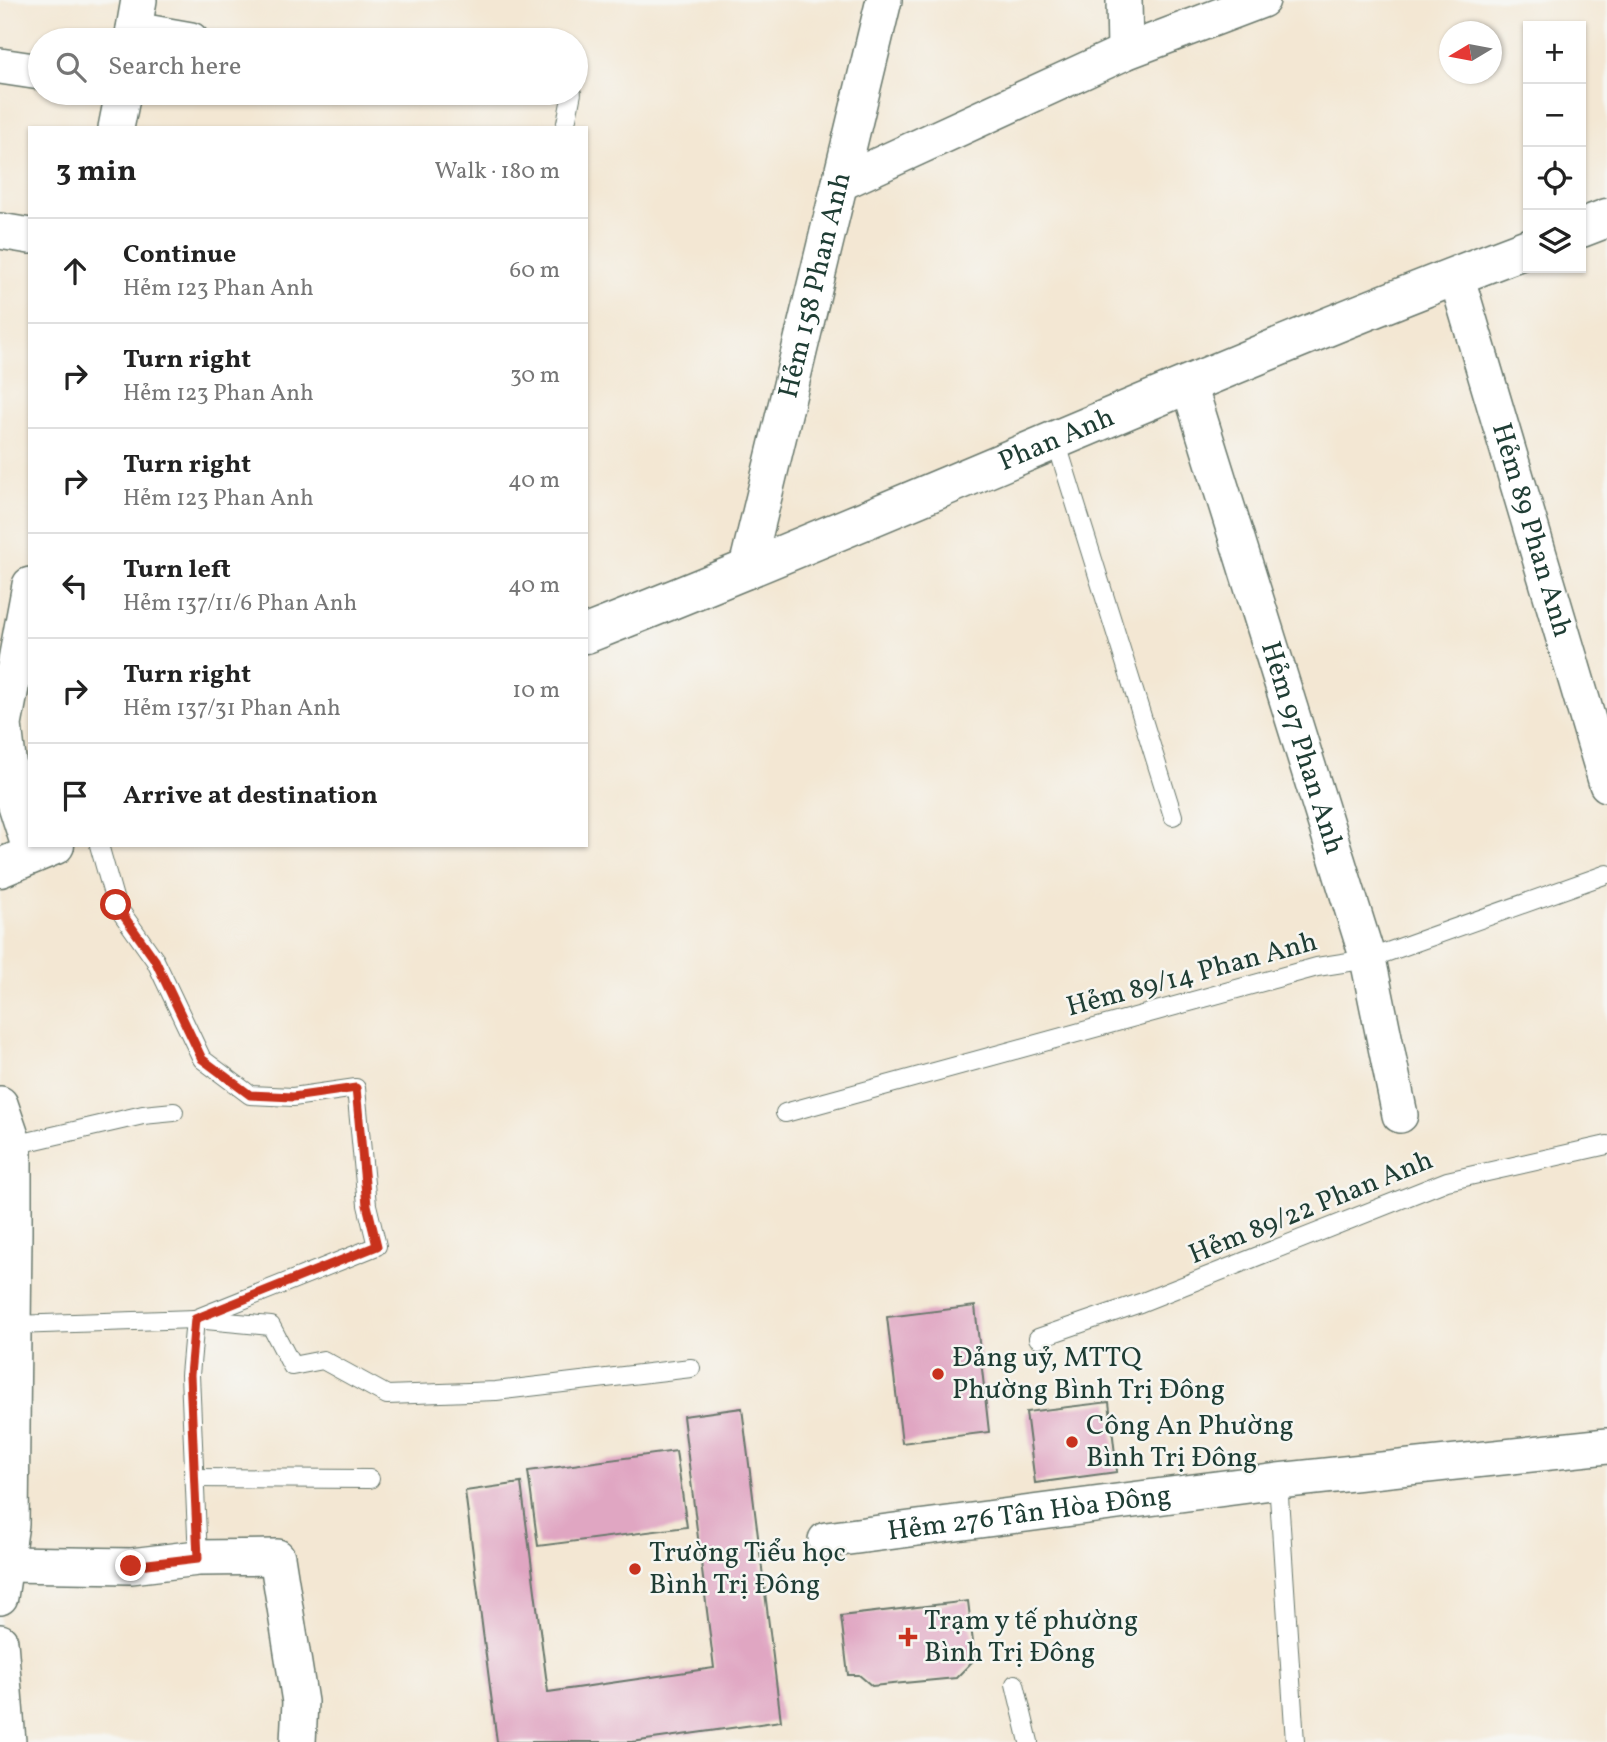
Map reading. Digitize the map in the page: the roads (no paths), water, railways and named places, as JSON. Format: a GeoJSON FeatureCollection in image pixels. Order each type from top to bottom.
{"type":"FeatureCollection","features":[{"type":"Feature","properties":{"kind":"main road"},"geometry":{"type":"LineString","coordinates":[[1586,226],[1607,218]]}},
{"type":"Feature","properties":{"kind":"main road","name":"Phan Anh"},"geometry":{"type":"LineString","coordinates":[[588,633],[746,571],[1055,438],[1523,250]]}},
{"type":"Feature","properties":{"kind":"street","name":"Hẻm 158 Phan Anh"},"geometry":{"type":"LineString","coordinates":[[746,571],[884,0]]}},
{"type":"Feature","properties":{"kind":"street"},"geometry":{"type":"LineString","coordinates":[[1124,0],[1125,52]]}},
{"type":"Feature","properties":{"kind":"street"},"geometry":{"type":"LineString","coordinates":[[840,183],[1125,52],[1262,0]]}},
{"type":"Feature","properties":{"kind":"street"},"geometry":{"type":"LineString","coordinates":[[0,66],[28,70]]}},
{"type":"Feature","properties":{"kind":"street"},"geometry":{"type":"LineString","coordinates":[[116,126],[121,105]]}},
{"type":"Feature","properties":{"kind":"street"},"geometry":{"type":"LineString","coordinates":[[0,231],[28,236]]}},
{"type":"Feature","properties":{"kind":"street","name":"Hẻm 89 Phan Anh"},"geometry":{"type":"LineString","coordinates":[[1456,275],[1607,784]]}},
{"type":"Feature","properties":{"kind":"street","name":"Hẻm 97 Phan Anh"},"geometry":{"type":"LineString","coordinates":[[1189,385],[1368,959],[1401,1115]]}},
{"type":"Feature","properties":{"kind":"street"},"geometry":{"type":"LineString","coordinates":[[28,592],[7,662],[4,726],[12,793],[29,856]]}},
{"type":"Feature","properties":{"kind":"street"},"geometry":{"type":"LineString","coordinates":[[0,1104],[14,1145],[7,1235],[13,1325],[6,1362],[11,1524],[3,1580],[198,1558],[277,1557],[299,1702],[298,1742]]}},
{"type":"Feature","properties":{"kind":"street","name":"Hẻm 276 Tân Hòa Đông"},"geometry":{"type":"LineString","coordinates":[[826,1540],[1278,1481],[1607,1446]]}},
{"type":"Feature","properties":{"kind":"street"},"geometry":{"type":"LineString","coordinates":[[0,1642],[8,1742]]}},
{"type":"Feature","properties":{"kind":"lane"},"geometry":{"type":"LineString","coordinates":[[565,126],[570,105]]}},
{"type":"Feature","properties":{"kind":"lane"},"geometry":{"type":"LineString","coordinates":[[1055,438],[1174,816]]}},
{"type":"Feature","properties":{"kind":"lane"},"geometry":{"type":"LineString","coordinates":[[100,847],[116,905],[155,960],[202,1059],[250,1095],[293,1097],[356,1088],[367,1205],[377,1246],[195,1319]]}},
{"type":"Feature","properties":{"kind":"lane","name":"Hẻm 89/14 Phan Anh"},"geometry":{"type":"LineString","coordinates":[[785,1113],[1317,967],[1368,959],[1607,874]]}},
{"type":"Feature","properties":{"kind":"lane"},"geometry":{"type":"LineString","coordinates":[[14,1145],[143,1115],[174,1112]]}},
{"type":"Feature","properties":{"kind":"lane","name":"Hẻm 89/22 Phan Anh"},"geometry":{"type":"LineString","coordinates":[[1038,1338],[1140,1303],[1447,1181],[1607,1145]]}},
{"type":"Feature","properties":{"kind":"lane"},"geometry":{"type":"LineString","coordinates":[[195,1319],[190,1375],[198,1558]]}},
{"type":"Feature","properties":{"kind":"lane"},"geometry":{"type":"LineString","coordinates":[[13,1325],[195,1319],[271,1326],[292,1366],[323,1360],[387,1395],[496,1391],[691,1368]]}},
{"type":"Feature","properties":{"kind":"lane"},"geometry":{"type":"LineString","coordinates":[[193,1478],[370,1479]]}},
{"type":"Feature","properties":{"kind":"lane"},"geometry":{"type":"LineString","coordinates":[[1278,1481],[1295,1742]]}},
{"type":"Feature","properties":{"kind":"lane"},"geometry":{"type":"LineString","coordinates":[[1016,1684],[1030,1742]]}},
{"type":"Feature","properties":{"kind":"place","name":"Đảng uỷ, MTTQ Phường Bình Trị Đông"},"geometry":{"type":"Point","coordinates":[938,1374]}},
{"type":"Feature","properties":{"kind":"place","name":"Công An Phường Bình Trị Đông"},"geometry":{"type":"Point","coordinates":[1072,1442]}},
{"type":"Feature","properties":{"kind":"place","name":"Trường Tiểu học Bình Trị Đông"},"geometry":{"type":"Point","coordinates":[635,1569]}},
{"type":"Feature","properties":{"kind":"place","name":"Trạm y tế phường Bình Trị Đông"},"geometry":{"type":"Point","coordinates":[908,1637]}}]}
